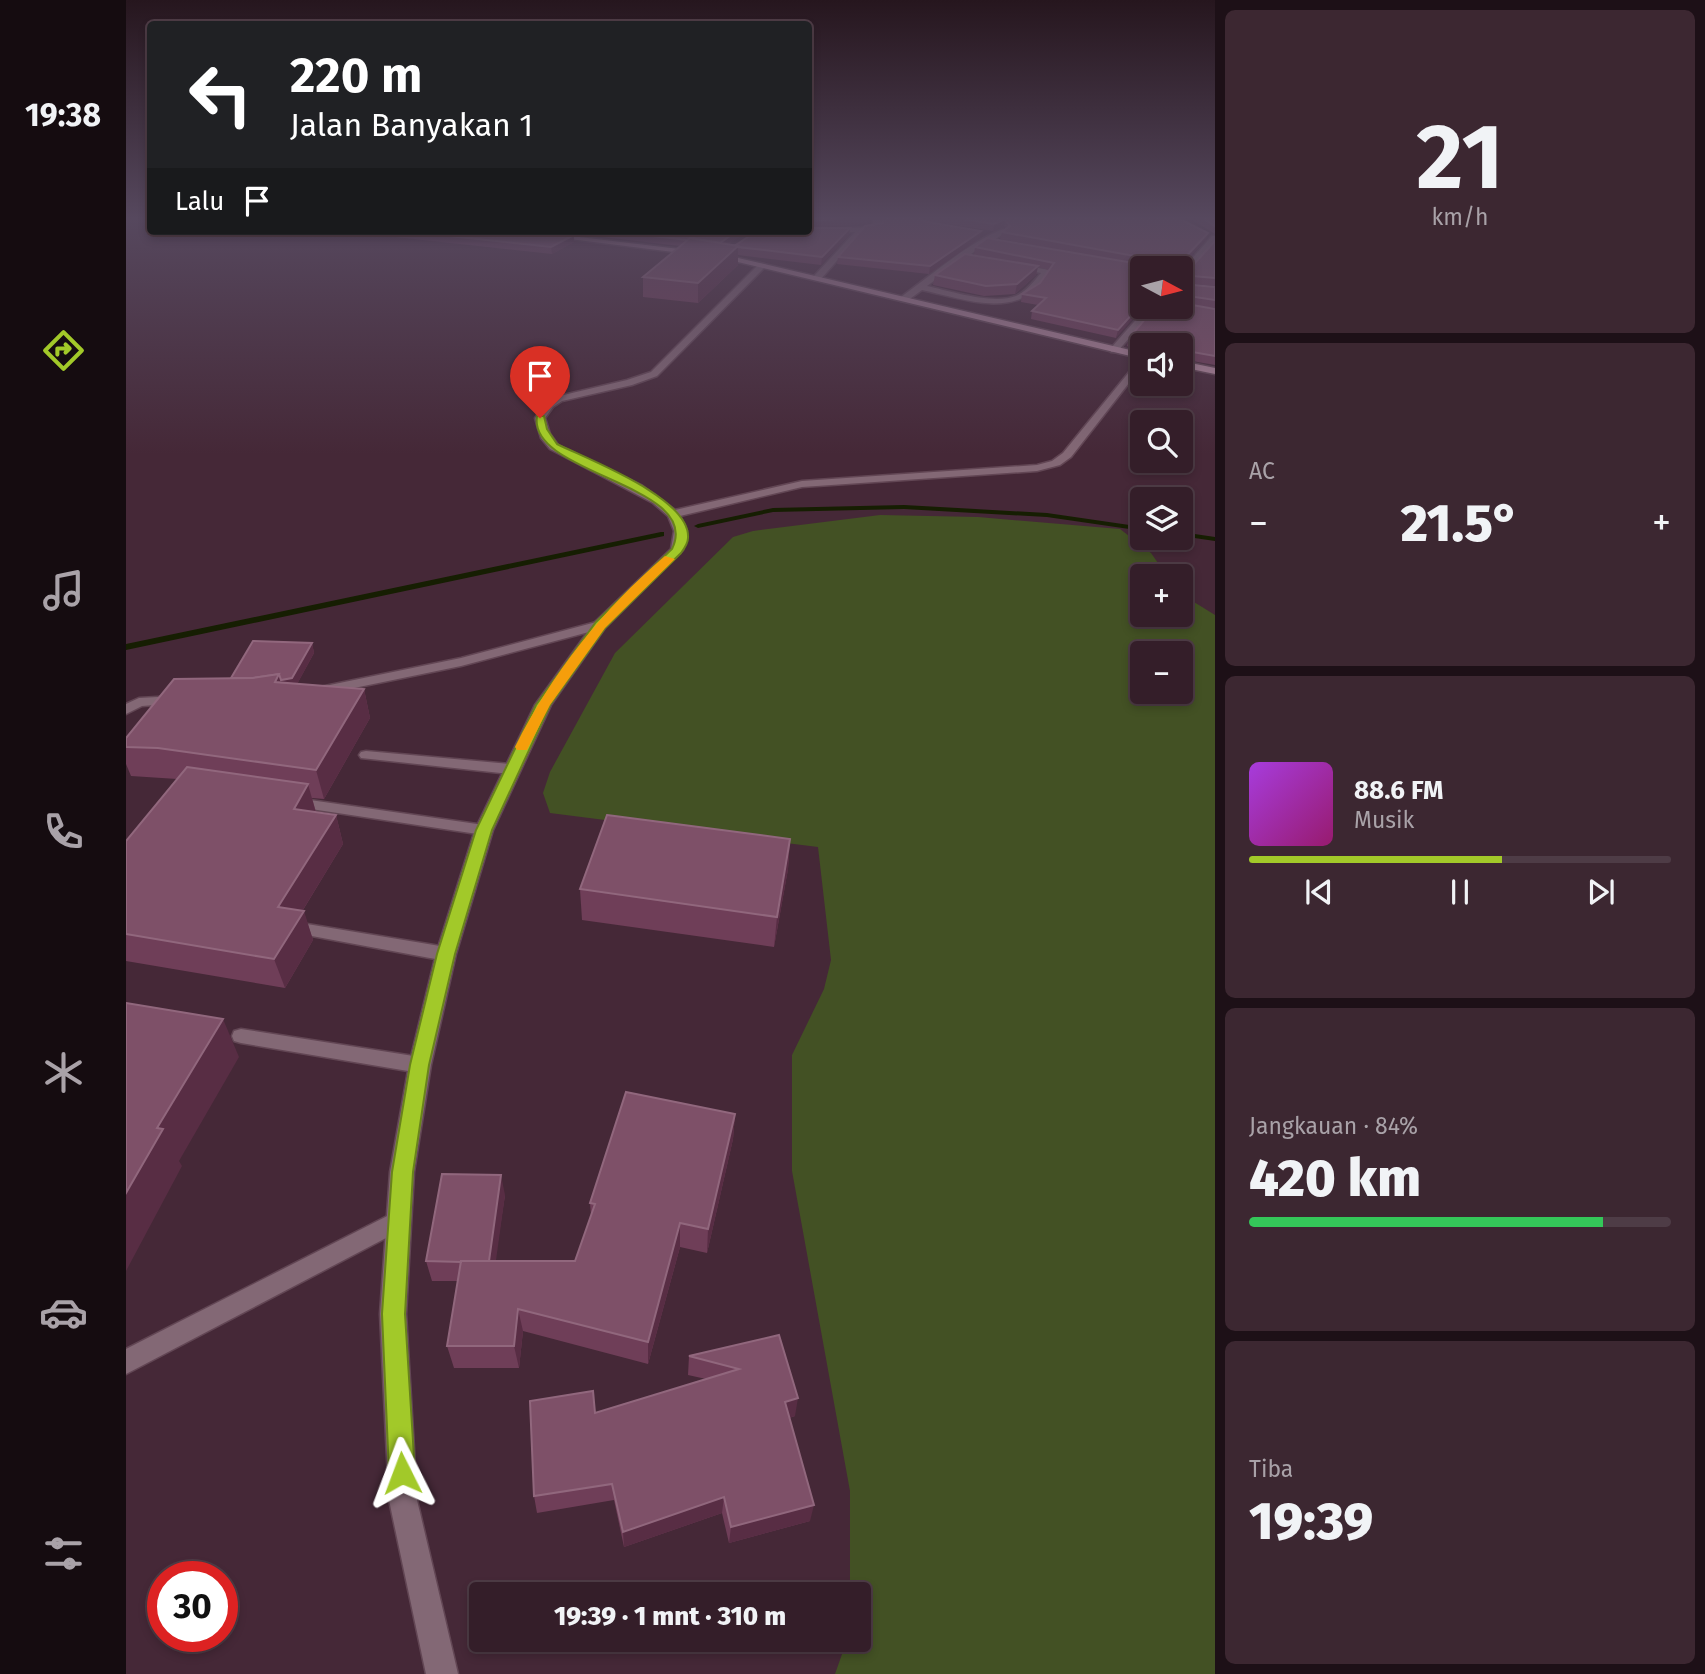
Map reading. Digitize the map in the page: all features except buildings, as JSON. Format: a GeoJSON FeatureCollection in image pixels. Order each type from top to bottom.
{"type":"FeatureCollection","features":[{"type":"Feature","properties":{"kind":"main road"},"geometry":{"type":"LineString","coordinates":[[896,297],[1130,354]]}},
{"type":"Feature","properties":{"kind":"main road"},"geometry":{"type":"LineString","coordinates":[[1193,366],[1215,371]]}},
{"type":"Feature","properties":{"kind":"street"},"geometry":{"type":"LineString","coordinates":[[442,1674],[403,1500],[393,1314],[402,1172],[420,1065],[446,954],[484,830],[543,705],[600,625],[677,550],[683,539],[673,514],[652,495],[553,446],[542,429],[540,418],[549,405],[569,396],[642,381],[654,374],[732,297]]}},
{"type":"Feature","properties":{"kind":"street"},"geometry":{"type":"LineString","coordinates":[[983,297],[1020,297]]}},
{"type":"Feature","properties":{"kind":"street"},"geometry":{"type":"LineString","coordinates":[[1114,350],[1141,319]]}},
{"type":"Feature","properties":{"kind":"street"},"geometry":{"type":"LineString","coordinates":[[673,514],[802,484],[1037,468],[1056,463],[1067,455],[1130,374]]}},
{"type":"Feature","properties":{"kind":"lane"},"geometry":{"type":"LineString","coordinates":[[304,694],[387,679],[518,649],[600,625]]}},
{"type":"Feature","properties":{"kind":"lane"},"geometry":{"type":"LineString","coordinates":[[126,710],[139,702],[167,699],[194,701]]}},
{"type":"Feature","properties":{"kind":"lane"},"geometry":{"type":"LineString","coordinates":[[366,755],[511,769]]}},
{"type":"Feature","properties":{"kind":"lane"},"geometry":{"type":"LineString","coordinates":[[279,801],[484,830]]}},
{"type":"Feature","properties":{"kind":"lane"},"geometry":{"type":"LineString","coordinates":[[307,930],[446,954]]}},
{"type":"Feature","properties":{"kind":"lane"},"geometry":{"type":"LineString","coordinates":[[241,1036],[420,1065]]}},
{"type":"Feature","properties":{"kind":"lane"},"geometry":{"type":"LineString","coordinates":[[126,1362],[399,1220]]}},
{"type":"Feature","properties":{"kind":"green space"},"geometry":{"type":"Polygon","coordinates":[[[880,515],[978,517],[1120,529],[1130,537],[1130,550],[1147,550],[1159,564],[1130,564],[1130,627],[1193,627],[1193,601],[1215,615],[1215,1674],[835,1674],[843,1652],[871,1652],[871,1582],[850,1582],[850,1491],[792,1171],[792,1055],[824,989],[831,960],[818,847],[550,813],[543,793],[550,772],[615,653],[733,537],[753,531],[880,515]]]}},
{"type":"Feature","properties":{"kind":"waterway"},"geometry":{"type":"LineString","coordinates":[[698,526],[773,510],[904,507],[1047,515],[1130,527]]}},
{"type":"Feature","properties":{"kind":"waterway"},"geometry":{"type":"LineString","coordinates":[[126,647],[661,534]]}},
{"type":"Feature","properties":{"kind":"waterway"},"geometry":{"type":"LineString","coordinates":[[1193,536],[1215,539]]}},
{"type":"Feature","properties":{"kind":"slow traffic"},"geometry":{"type":"LineString","coordinates":[[522,747],[543,705],[600,625],[636,587],[669,559]]}},
{"type":"Feature","properties":{"kind":"route"},"geometry":{"type":"LineString","coordinates":[[402,1473],[393,1314],[402,1172],[420,1065],[446,954],[484,830],[543,705],[600,625],[636,587],[657,571],[677,550],[683,539],[673,514],[652,495],[582,463],[553,446],[542,429],[540,418]]}}]}
